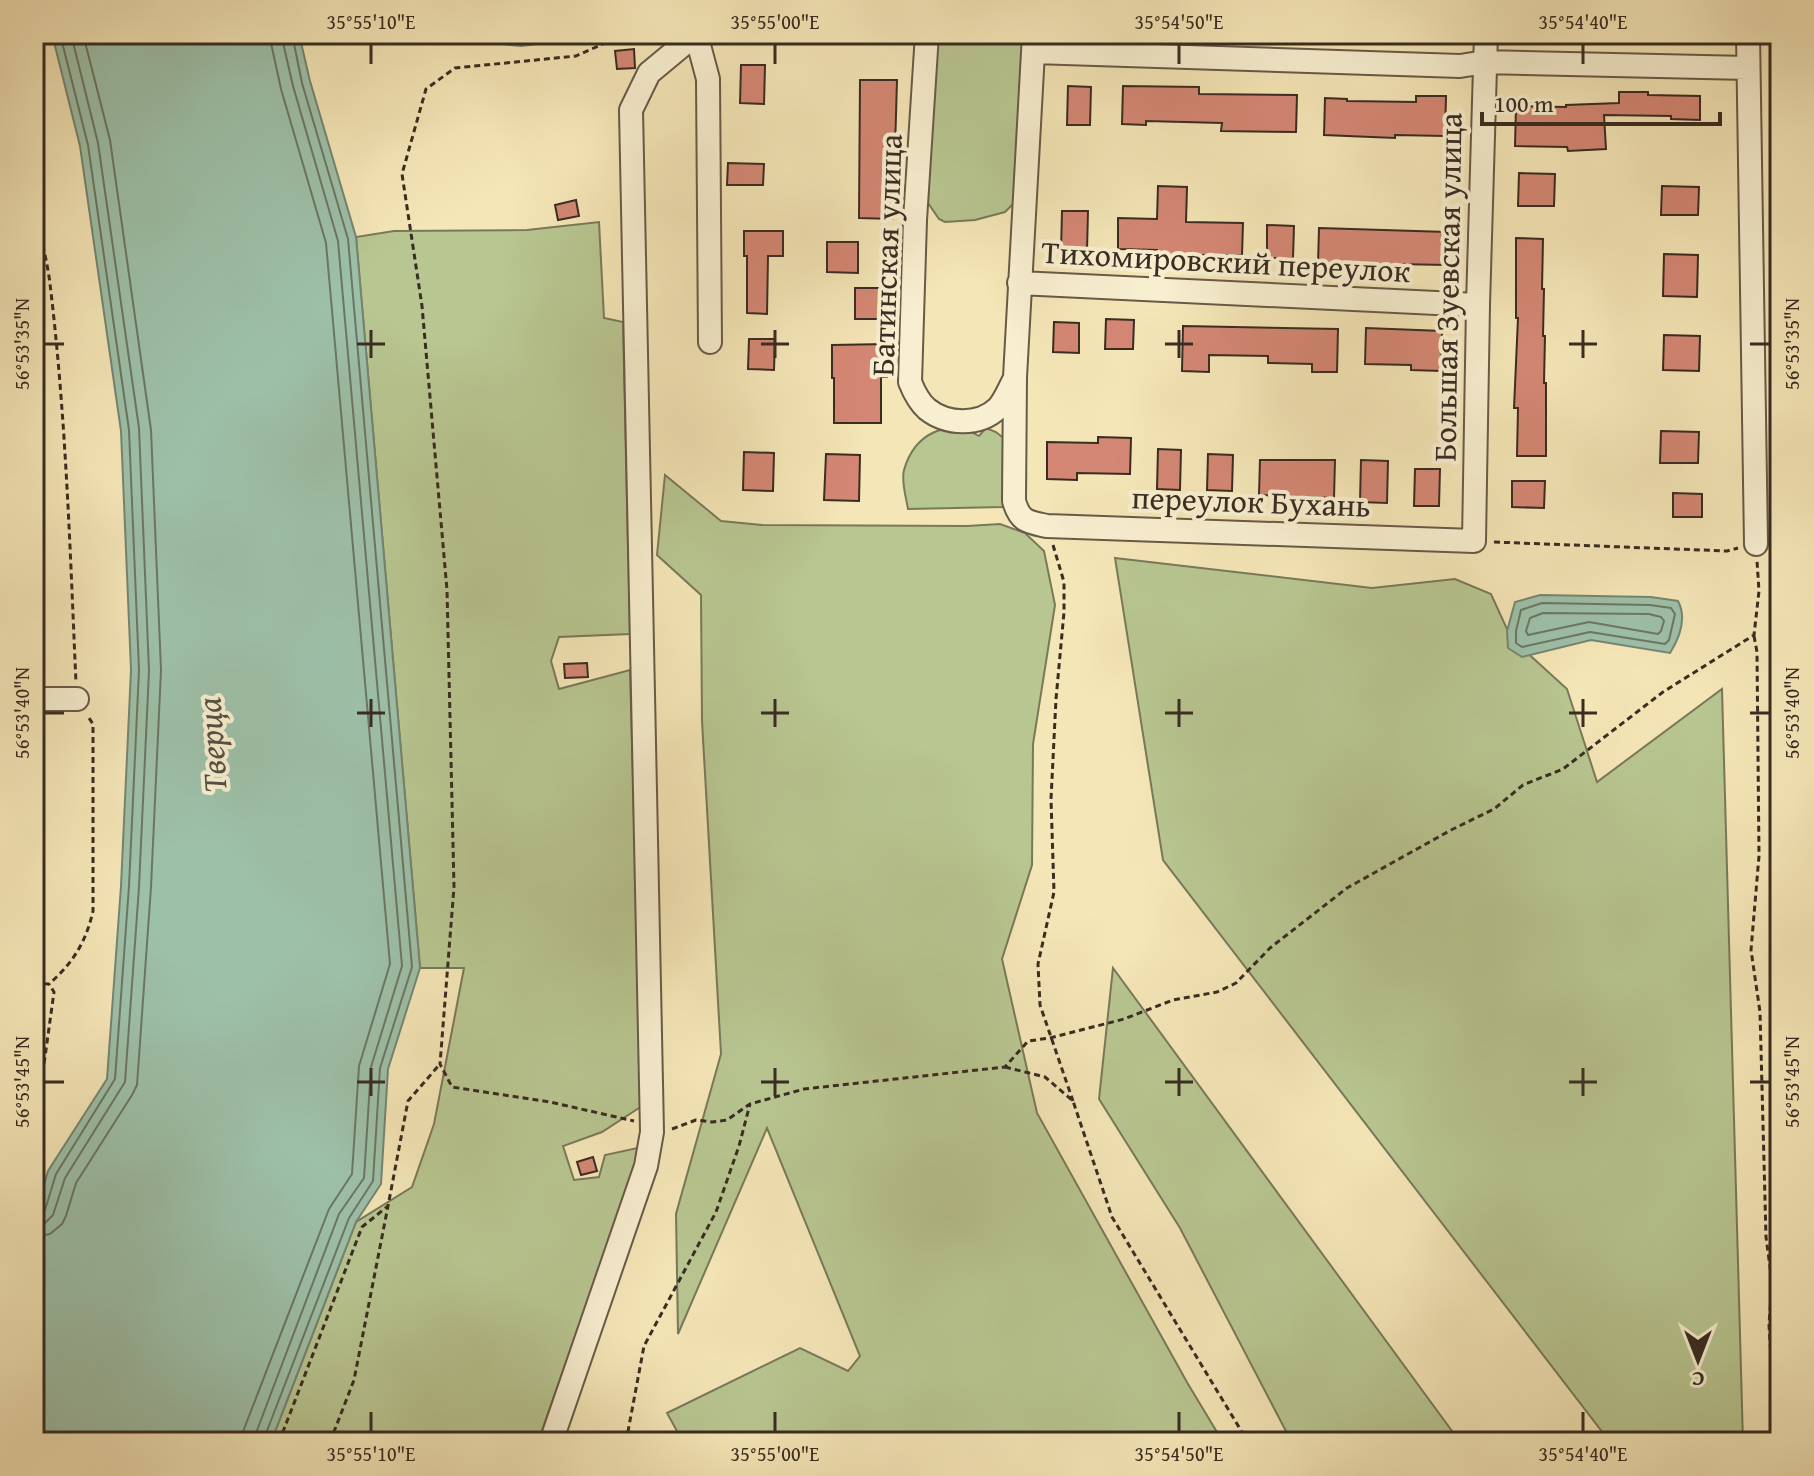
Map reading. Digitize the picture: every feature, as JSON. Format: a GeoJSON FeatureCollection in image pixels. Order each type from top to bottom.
{"type":"FeatureCollection","features":[{"type":"Feature","properties":{"kind":"street"},"geometry":{"type":"LineString","coordinates":[[551,1442],[646,1166],[652,1129],[631,110],[649,73],[696,34],[708,79],[710,342]]}},
{"type":"Feature","properties":{"kind":"street","name":"Батинская улица"},"geometry":{"type":"LineString","coordinates":[[927,34],[915,220],[910,382],[916,397],[927,409],[940,417],[971,421],[987,416],[999,407],[1015,377]]}},
{"type":"Feature","properties":{"kind":"street","name":"Большая Зуевская улица"},"geometry":{"type":"LineString","coordinates":[[1474,541],[1486,34]]}},
{"type":"Feature","properties":{"kind":"street"},"geometry":{"type":"LineString","coordinates":[[1748,34],[1756,544]]}},
{"type":"Feature","properties":{"kind":"street","name":"Батинская улица"},"geometry":{"type":"LineString","coordinates":[[1034,43],[1019,283],[1014,501],[1017,512],[1036,524]]}},
{"type":"Feature","properties":{"kind":"street"},"geometry":{"type":"LineString","coordinates":[[1034,43],[1460,66],[1485,62],[1748,68]]}},
{"type":"Feature","properties":{"kind":"street","name":"Тихомировский переулок"},"geometry":{"type":"LineString","coordinates":[[1019,283],[1478,305]]}},
{"type":"Feature","properties":{"kind":"street","name":"переулок Бухань"},"geometry":{"type":"LineString","coordinates":[[1036,524],[1474,541]]}},
{"type":"Feature","properties":{"kind":"street"},"geometry":{"type":"LineString","coordinates":[[34,699],[77,699]]}},
{"type":"Feature","properties":{"kind":"path"},"geometry":{"type":"LineString","coordinates":[[625,34],[576,56],[455,68],[426,89],[402,174],[422,306],[447,590],[454,887],[440,1064],[452,1087],[550,1102],[652,1129],[678,1128],[696,1120],[727,1120],[750,1104],[804,1089],[1005,1067],[1045,1077],[1073,1101]]}},
{"type":"Feature","properties":{"kind":"path"},"geometry":{"type":"LineString","coordinates":[[34,206],[50,281],[59,381],[77,699],[93,724],[93,911],[87,935],[66,970],[49,984],[34,983]]}},
{"type":"Feature","properties":{"kind":"path"},"geometry":{"type":"LineString","coordinates":[[1036,524],[1064,582],[1051,799],[1054,892],[1038,964],[1040,1005],[1112,1217],[1248,1442]]}},
{"type":"Feature","properties":{"kind":"path"},"geometry":{"type":"LineString","coordinates":[[1474,541],[1727,551],[1756,544],[1759,591],[1754,635],[1757,652],[1759,856],[1751,950],[1760,1012],[1766,1237],[1772,1282],[1769,1325],[1776,1442]]}},
{"type":"Feature","properties":{"kind":"path"},"geometry":{"type":"LineString","coordinates":[[1005,1067],[1028,1041],[1124,1019],[1173,1000],[1217,992],[1236,983],[1270,948],[1347,888],[1494,809],[1523,785],[1563,769],[1663,692],[1754,635]]}},
{"type":"Feature","properties":{"kind":"path"},"geometry":{"type":"LineString","coordinates":[[34,1101],[40,1093],[54,992],[49,984]]}},
{"type":"Feature","properties":{"kind":"path"},"geometry":{"type":"LineString","coordinates":[[330,1442],[354,1380],[408,1101],[440,1064]]}},
{"type":"Feature","properties":{"kind":"path"},"geometry":{"type":"LineString","coordinates":[[626,1442],[644,1346],[716,1212],[750,1104]]}},
{"type":"Feature","properties":{"kind":"path"},"geometry":{"type":"LineString","coordinates":[[279,1442],[362,1227],[388,1206]]}},
{"type":"Feature","properties":{"kind":"shaded area"},"geometry":{"type":"Polygon","coordinates":[[[935,34],[1026,34],[1021,196],[1005,212],[975,220],[945,222],[939,219],[928,203],[935,34]]]}},
{"type":"Feature","properties":{"kind":"shaded area"},"geometry":{"type":"Polygon","coordinates":[[[599,222],[604,318],[623,322],[630,634],[559,637],[551,661],[559,689],[630,670],[642,1106],[602,1132],[563,1146],[574,1180],[599,1177],[605,1155],[642,1147],[538,1442],[271,1442],[356,1222],[412,1187],[434,1124],[464,968],[420,968],[356,237],[394,231],[527,230],[599,222]]]}},
{"type":"Feature","properties":{"kind":"shaded area"},"geometry":{"type":"Polygon","coordinates":[[[955,428],[979,436],[986,428],[1006,440],[1003,507],[908,509],[903,474],[915,447],[923,439],[943,429],[955,428]]]}},
{"type":"Feature","properties":{"kind":"shaded area"},"geometry":{"type":"Polygon","coordinates":[[[665,475],[721,521],[762,525],[1000,524],[1025,533],[1044,551],[1055,605],[1033,744],[1032,865],[1002,959],[1037,1113],[1223,1442],[683,1442],[667,1413],[800,1348],[848,1371],[860,1356],[767,1128],[678,1334],[676,1214],[721,1054],[702,721],[701,595],[657,555],[665,475]]]}},
{"type":"Feature","properties":{"kind":"shaded area"},"geometry":{"type":"Polygon","coordinates":[[[1115,558],[1372,588],[1455,579],[1491,594],[1511,638],[1567,689],[1597,782],[1722,689],[1743,1442],[1610,1442],[1163,860],[1115,558]]]}},
{"type":"Feature","properties":{"kind":"shaded area"},"geometry":{"type":"Polygon","coordinates":[[[1113,968],[1460,1442],[1286,1442],[1288,1435],[1180,1228],[1099,1099],[1113,968]]]}},
{"type":"Feature","properties":{"kind":"water","name":"Тверца"},"geometry":{"type":"Polygon","coordinates":[[[52,34],[299,34],[356,237],[420,968],[388,1069],[381,1184],[356,1222],[271,1442],[34,1442],[34,1220],[48,1171],[107,1079],[121,886],[131,670],[121,431],[80,146],[52,34]]]}},
{"type":"Feature","properties":{"kind":"water"},"geometry":{"type":"Polygon","coordinates":[[[504,34],[564,34],[562,41],[521,46],[502,44],[504,34]]]}},
{"type":"Feature","properties":{"kind":"water"},"geometry":{"type":"Polygon","coordinates":[[[1540,595],[1651,597],[1678,601],[1682,614],[1681,627],[1670,653],[1591,640],[1522,657],[1508,648],[1507,631],[1515,602],[1540,595]]]}},
{"type":"Feature","properties":{"kind":"building"},"geometry":{"type":"Polygon","coordinates":[[[634,49],[635,68],[617,69],[615,51],[634,49]]]}},
{"type":"Feature","properties":{"kind":"building"},"geometry":{"type":"Polygon","coordinates":[[[741,65],[765,65],[764,104],[740,103],[741,65]]]}},
{"type":"Feature","properties":{"kind":"building"},"geometry":{"type":"Polygon","coordinates":[[[860,80],[897,80],[893,219],[859,218],[860,80]]]}},
{"type":"Feature","properties":{"kind":"building"},"geometry":{"type":"Polygon","coordinates":[[[1068,86],[1091,87],[1090,125],[1067,125],[1068,86]]]}},
{"type":"Feature","properties":{"kind":"building"},"geometry":{"type":"Polygon","coordinates":[[[1123,86],[1199,87],[1199,94],[1297,95],[1296,132],[1221,131],[1222,123],[1146,121],[1146,125],[1122,124],[1123,86]]]}},
{"type":"Feature","properties":{"kind":"building"},"geometry":{"type":"Polygon","coordinates":[[[1619,92],[1700,96],[1700,120],[1671,119],[1671,116],[1604,115],[1606,149],[1568,151],[1567,147],[1515,146],[1516,106],[1566,107],[1619,103],[1619,92]]]}},
{"type":"Feature","properties":{"kind":"building"},"geometry":{"type":"Polygon","coordinates":[[[1416,96],[1446,96],[1445,136],[1395,135],[1395,138],[1324,135],[1325,98],[1416,102],[1416,96]]]}},
{"type":"Feature","properties":{"kind":"building"},"geometry":{"type":"Polygon","coordinates":[[[728,163],[764,164],[763,185],[727,185],[728,163]]]}},
{"type":"Feature","properties":{"kind":"building"},"geometry":{"type":"Polygon","coordinates":[[[1519,173],[1555,174],[1554,206],[1518,206],[1519,173]]]}},
{"type":"Feature","properties":{"kind":"building"},"geometry":{"type":"Polygon","coordinates":[[[1158,186],[1187,187],[1186,222],[1243,223],[1242,255],[1157,255],[1157,250],[1118,249],[1118,218],[1157,219],[1158,186]]]}},
{"type":"Feature","properties":{"kind":"building"},"geometry":{"type":"Polygon","coordinates":[[[1662,186],[1699,187],[1698,215],[1661,215],[1662,186]]]}},
{"type":"Feature","properties":{"kind":"building"},"geometry":{"type":"Polygon","coordinates":[[[576,200],[579,216],[558,220],[555,205],[576,200]]]}},
{"type":"Feature","properties":{"kind":"building"},"geometry":{"type":"Polygon","coordinates":[[[1062,211],[1088,211],[1087,251],[1061,251],[1062,211]]]}},
{"type":"Feature","properties":{"kind":"building"},"geometry":{"type":"Polygon","coordinates":[[[1267,225],[1294,226],[1293,258],[1267,258],[1267,225]]]}},
{"type":"Feature","properties":{"kind":"building"},"geometry":{"type":"Polygon","coordinates":[[[1319,228],[1447,232],[1446,265],[1318,264],[1319,228]]]}},
{"type":"Feature","properties":{"kind":"building"},"geometry":{"type":"Polygon","coordinates":[[[744,231],[783,231],[783,256],[768,256],[767,314],[747,313],[744,231]]]}},
{"type":"Feature","properties":{"kind":"building"},"geometry":{"type":"Polygon","coordinates":[[[1516,238],[1543,239],[1546,456],[1517,456],[1518,408],[1514,408],[1518,318],[1516,238]]]}},
{"type":"Feature","properties":{"kind":"building"},"geometry":{"type":"Polygon","coordinates":[[[827,242],[858,242],[858,273],[827,272],[827,242]]]}},
{"type":"Feature","properties":{"kind":"building"},"geometry":{"type":"Polygon","coordinates":[[[1664,254],[1698,255],[1697,297],[1663,296],[1664,254]]]}},
{"type":"Feature","properties":{"kind":"building"},"geometry":{"type":"Polygon","coordinates":[[[855,288],[892,288],[892,319],[855,319],[855,288]]]}},
{"type":"Feature","properties":{"kind":"building"},"geometry":{"type":"Polygon","coordinates":[[[1106,319],[1134,320],[1133,349],[1105,349],[1106,319]]]}},
{"type":"Feature","properties":{"kind":"building"},"geometry":{"type":"Polygon","coordinates":[[[1054,322],[1079,323],[1079,353],[1053,352],[1054,322]]]}},
{"type":"Feature","properties":{"kind":"building"},"geometry":{"type":"Polygon","coordinates":[[[1183,326],[1338,329],[1337,372],[1312,372],[1312,364],[1268,363],[1268,356],[1209,355],[1209,372],[1182,371],[1183,326]]]}},
{"type":"Feature","properties":{"kind":"building"},"geometry":{"type":"Polygon","coordinates":[[[1366,328],[1442,331],[1441,371],[1411,370],[1411,365],[1365,364],[1366,328]]]}},
{"type":"Feature","properties":{"kind":"building"},"geometry":{"type":"Polygon","coordinates":[[[1664,335],[1700,336],[1699,371],[1663,370],[1664,335]]]}},
{"type":"Feature","properties":{"kind":"building"},"geometry":{"type":"Polygon","coordinates":[[[749,339],[775,339],[774,370],[748,369],[749,339]]]}},
{"type":"Feature","properties":{"kind":"building"},"geometry":{"type":"Polygon","coordinates":[[[886,344],[887,377],[881,377],[881,423],[834,423],[832,345],[886,344]]]}},
{"type":"Feature","properties":{"kind":"building"},"geometry":{"type":"Polygon","coordinates":[[[1661,431],[1699,432],[1698,463],[1660,463],[1661,431]]]}},
{"type":"Feature","properties":{"kind":"building"},"geometry":{"type":"Polygon","coordinates":[[[1098,437],[1131,438],[1130,474],[1077,473],[1077,480],[1047,479],[1047,442],[1098,443],[1098,437]]]}},
{"type":"Feature","properties":{"kind":"building"},"geometry":{"type":"Polygon","coordinates":[[[1158,449],[1181,450],[1180,490],[1157,489],[1158,449]]]}},
{"type":"Feature","properties":{"kind":"building"},"geometry":{"type":"Polygon","coordinates":[[[744,452],[774,453],[773,491],[743,490],[744,452]]]}},
{"type":"Feature","properties":{"kind":"building"},"geometry":{"type":"Polygon","coordinates":[[[826,454],[860,455],[859,501],[824,500],[826,454]]]}},
{"type":"Feature","properties":{"kind":"building"},"geometry":{"type":"Polygon","coordinates":[[[1208,454],[1233,455],[1232,491],[1207,490],[1208,454]]]}},
{"type":"Feature","properties":{"kind":"building"},"geometry":{"type":"Polygon","coordinates":[[[1260,460],[1335,460],[1334,498],[1259,495],[1260,460]]]}},
{"type":"Feature","properties":{"kind":"building"},"geometry":{"type":"Polygon","coordinates":[[[1361,460],[1388,461],[1387,503],[1360,502],[1361,460]]]}},
{"type":"Feature","properties":{"kind":"building"},"geometry":{"type":"Polygon","coordinates":[[[1415,469],[1440,469],[1439,506],[1414,506],[1415,469]]]}},
{"type":"Feature","properties":{"kind":"building"},"geometry":{"type":"Polygon","coordinates":[[[1512,481],[1545,481],[1544,508],[1512,507],[1512,481]]]}},
{"type":"Feature","properties":{"kind":"building"},"geometry":{"type":"Polygon","coordinates":[[[1673,493],[1702,494],[1702,517],[1673,517],[1673,493]]]}},
{"type":"Feature","properties":{"kind":"building"},"geometry":{"type":"Polygon","coordinates":[[[587,663],[588,677],[565,678],[564,664],[587,663]]]}},
{"type":"Feature","properties":{"kind":"building"},"geometry":{"type":"Polygon","coordinates":[[[593,1157],[597,1171],[581,1175],[577,1162],[593,1157]]]}},
{"type":"Feature","properties":{"kind":"waterway"},"geometry":{"type":"LineString","coordinates":[[1778,34],[1780,264]]}}]}
